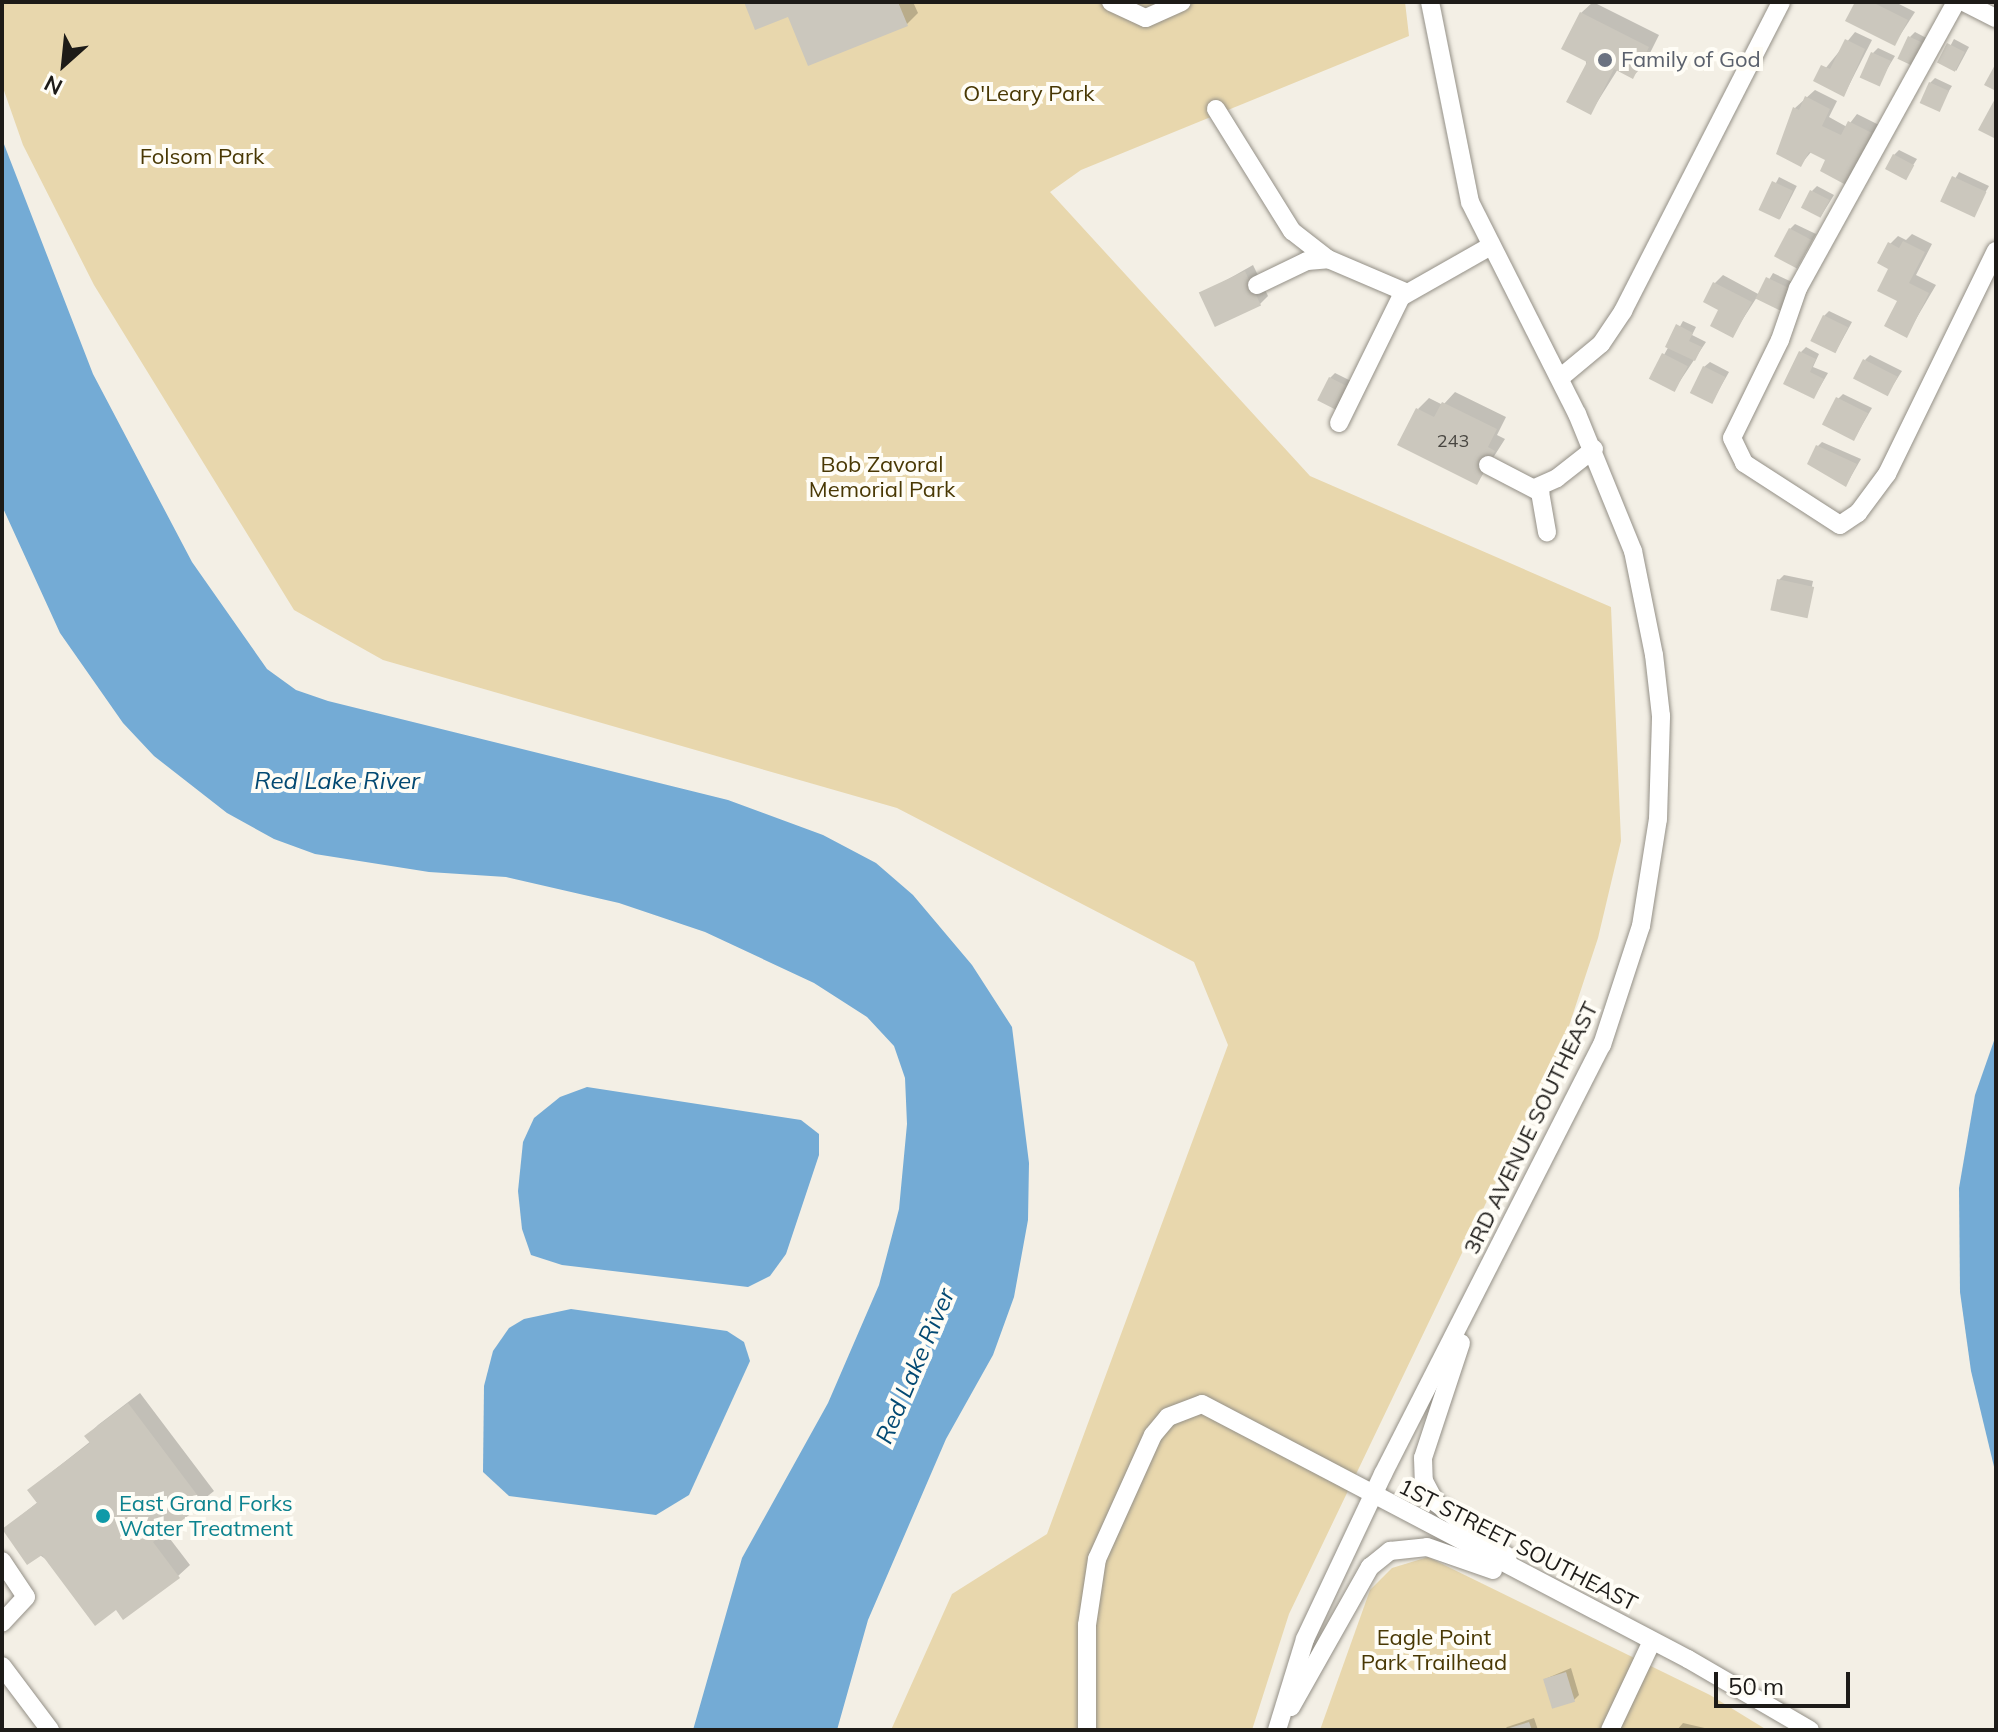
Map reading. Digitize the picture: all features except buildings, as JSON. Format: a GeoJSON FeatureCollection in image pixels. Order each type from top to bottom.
{"type":"FeatureCollection","features":[{"type":"Feature","properties":{"kind":"street"},"geometry":{"type":"LineString","coordinates":[[1111,2],[1146,18],[1182,2]]}},
{"type":"Feature","properties":{"kind":"street","name":"3RD AVENUE SOUTHEAST"},"geometry":{"type":"LineString","coordinates":[[1277,1730],[1305,1639],[1372,1498],[1602,1045],[1625,985],[1654,858],[1661,772],[1654,655],[1633,551],[1594,449],[1560,378],[1489,247],[1462,176],[1430,2]]}},
{"type":"Feature","properties":{"kind":"street"},"geometry":{"type":"LineString","coordinates":[[1560,378],[1601,344],[1623,311],[1781,2]]}},
{"type":"Feature","properties":{"kind":"street"},"geometry":{"type":"LineString","coordinates":[[1956,2],[1798,288],[1780,340],[1732,438],[1744,463],[1840,525],[1858,513],[1887,474],[1996,251]]}},
{"type":"Feature","properties":{"kind":"street"},"geometry":{"type":"LineString","coordinates":[[1964,2],[1996,18]]}},
{"type":"Feature","properties":{"kind":"street"},"geometry":{"type":"LineString","coordinates":[[1216,109],[1292,231],[1328,259],[1405,292]]}},
{"type":"Feature","properties":{"kind":"street"},"geometry":{"type":"LineString","coordinates":[[1339,423],[1405,292],[1489,247]]}},
{"type":"Feature","properties":{"kind":"street"},"geometry":{"type":"LineString","coordinates":[[1257,285],[1307,261],[1328,259]]}},
{"type":"Feature","properties":{"kind":"street"},"geometry":{"type":"LineString","coordinates":[[1535,488],[1549,484],[1594,449]]}},
{"type":"Feature","properties":{"kind":"street"},"geometry":{"type":"LineString","coordinates":[[1488,465],[1535,488],[1544,500],[1547,532]]}},
{"type":"Feature","properties":{"kind":"street"},"geometry":{"type":"LineString","coordinates":[[1480,1285],[1423,1458],[1424,1481],[1435,1502],[1456,1520],[1559,1593]]}},
{"type":"Feature","properties":{"kind":"street","name":"1ST STREET SOUTHEAST"},"geometry":{"type":"LineString","coordinates":[[1087,1730],[1087,1625],[1097,1559],[1153,1435],[1185,1407],[1202,1404],[1372,1498],[1652,1641],[1810,1730]]}},
{"type":"Feature","properties":{"kind":"street"},"geometry":{"type":"LineString","coordinates":[[1277,1730],[1370,1567],[1408,1545],[1427,1547],[1559,1593]]}},
{"type":"Feature","properties":{"kind":"street"},"geometry":{"type":"LineString","coordinates":[[2,1561],[26,1597],[2,1623]]}},
{"type":"Feature","properties":{"kind":"street"},"geometry":{"type":"LineString","coordinates":[[1610,1730],[1652,1641]]}},
{"type":"Feature","properties":{"kind":"street"},"geometry":{"type":"LineString","coordinates":[[2,1666],[50,1730]]}},
{"type":"Feature","properties":{"kind":"green space","name":"Bob Zavoral Memorial Park"},"geometry":{"type":"Polygon","coordinates":[[[2,2],[1405,2],[1409,36],[1081,170],[1050,192],[1310,476],[1611,607],[1621,841],[1598,938],[1565,1038],[1289,1614],[1252,1730],[891,1730],[952,1594],[1047,1534],[1228,1045],[1194,962],[897,808],[383,660],[294,610],[94,285],[23,145],[2,85],[2,2]]]}},
{"type":"Feature","properties":{"kind":"green space","name":"Eagle Point Park Trailhead"},"geometry":{"type":"Polygon","coordinates":[[[1428,1557],[1710,1695],[1767,1730],[1320,1730],[1370,1590],[1392,1568],[1428,1557]]]}},
{"type":"Feature","properties":{"kind":"water","name":"Red Lake River"},"geometry":{"type":"Polygon","coordinates":[[[2,139],[93,374],[192,562],[267,669],[296,690],[328,701],[728,800],[823,835],[876,863],[913,895],[972,965],[1012,1027],[1029,1163],[1028,1220],[1014,1297],[993,1355],[946,1439],[868,1620],[837,1730],[693,1730],[742,1558],[828,1403],[879,1285],[899,1209],[907,1124],[905,1078],[894,1046],[867,1017],[814,983],[705,932],[619,903],[506,877],[429,872],[315,854],[274,839],[227,813],[154,756],[123,723],[60,633],[2,506],[2,139]]]}},
{"type":"Feature","properties":{"kind":"water"},"geometry":{"type":"Polygon","coordinates":[[[1996,1035],[1996,1475],[1971,1371],[1960,1292],[1959,1188],[1975,1095],[1996,1035]]]}},
{"type":"Feature","properties":{"kind":"water"},"geometry":{"type":"Polygon","coordinates":[[[587,1087],[801,1120],[819,1134],[819,1155],[786,1254],[770,1276],[748,1287],[562,1265],[531,1255],[522,1229],[518,1191],[523,1142],[534,1118],[560,1097],[587,1087]]]}},
{"type":"Feature","properties":{"kind":"water"},"geometry":{"type":"Polygon","coordinates":[[[571,1309],[727,1331],[744,1342],[750,1361],[689,1495],[656,1515],[509,1496],[483,1472],[484,1386],[493,1351],[509,1328],[524,1319],[571,1309]]]}},
{"type":"Feature","properties":{"kind":"place","name":"Family of God"},"geometry":{"type":"Point","coordinates":[1605,60]}},
{"type":"Feature","properties":{"kind":"place","name":"East Grand Forks Water Treatment"},"geometry":{"type":"Point","coordinates":[103,1516]}},
{"type":"Feature","properties":{"kind":"park label","name":"O'Leary Park"},"geometry":{"type":"Point","coordinates":[1029,94]}},
{"type":"Feature","properties":{"kind":"park label","name":"Folsom Park"},"geometry":{"type":"Point","coordinates":[202,157]}}]}
